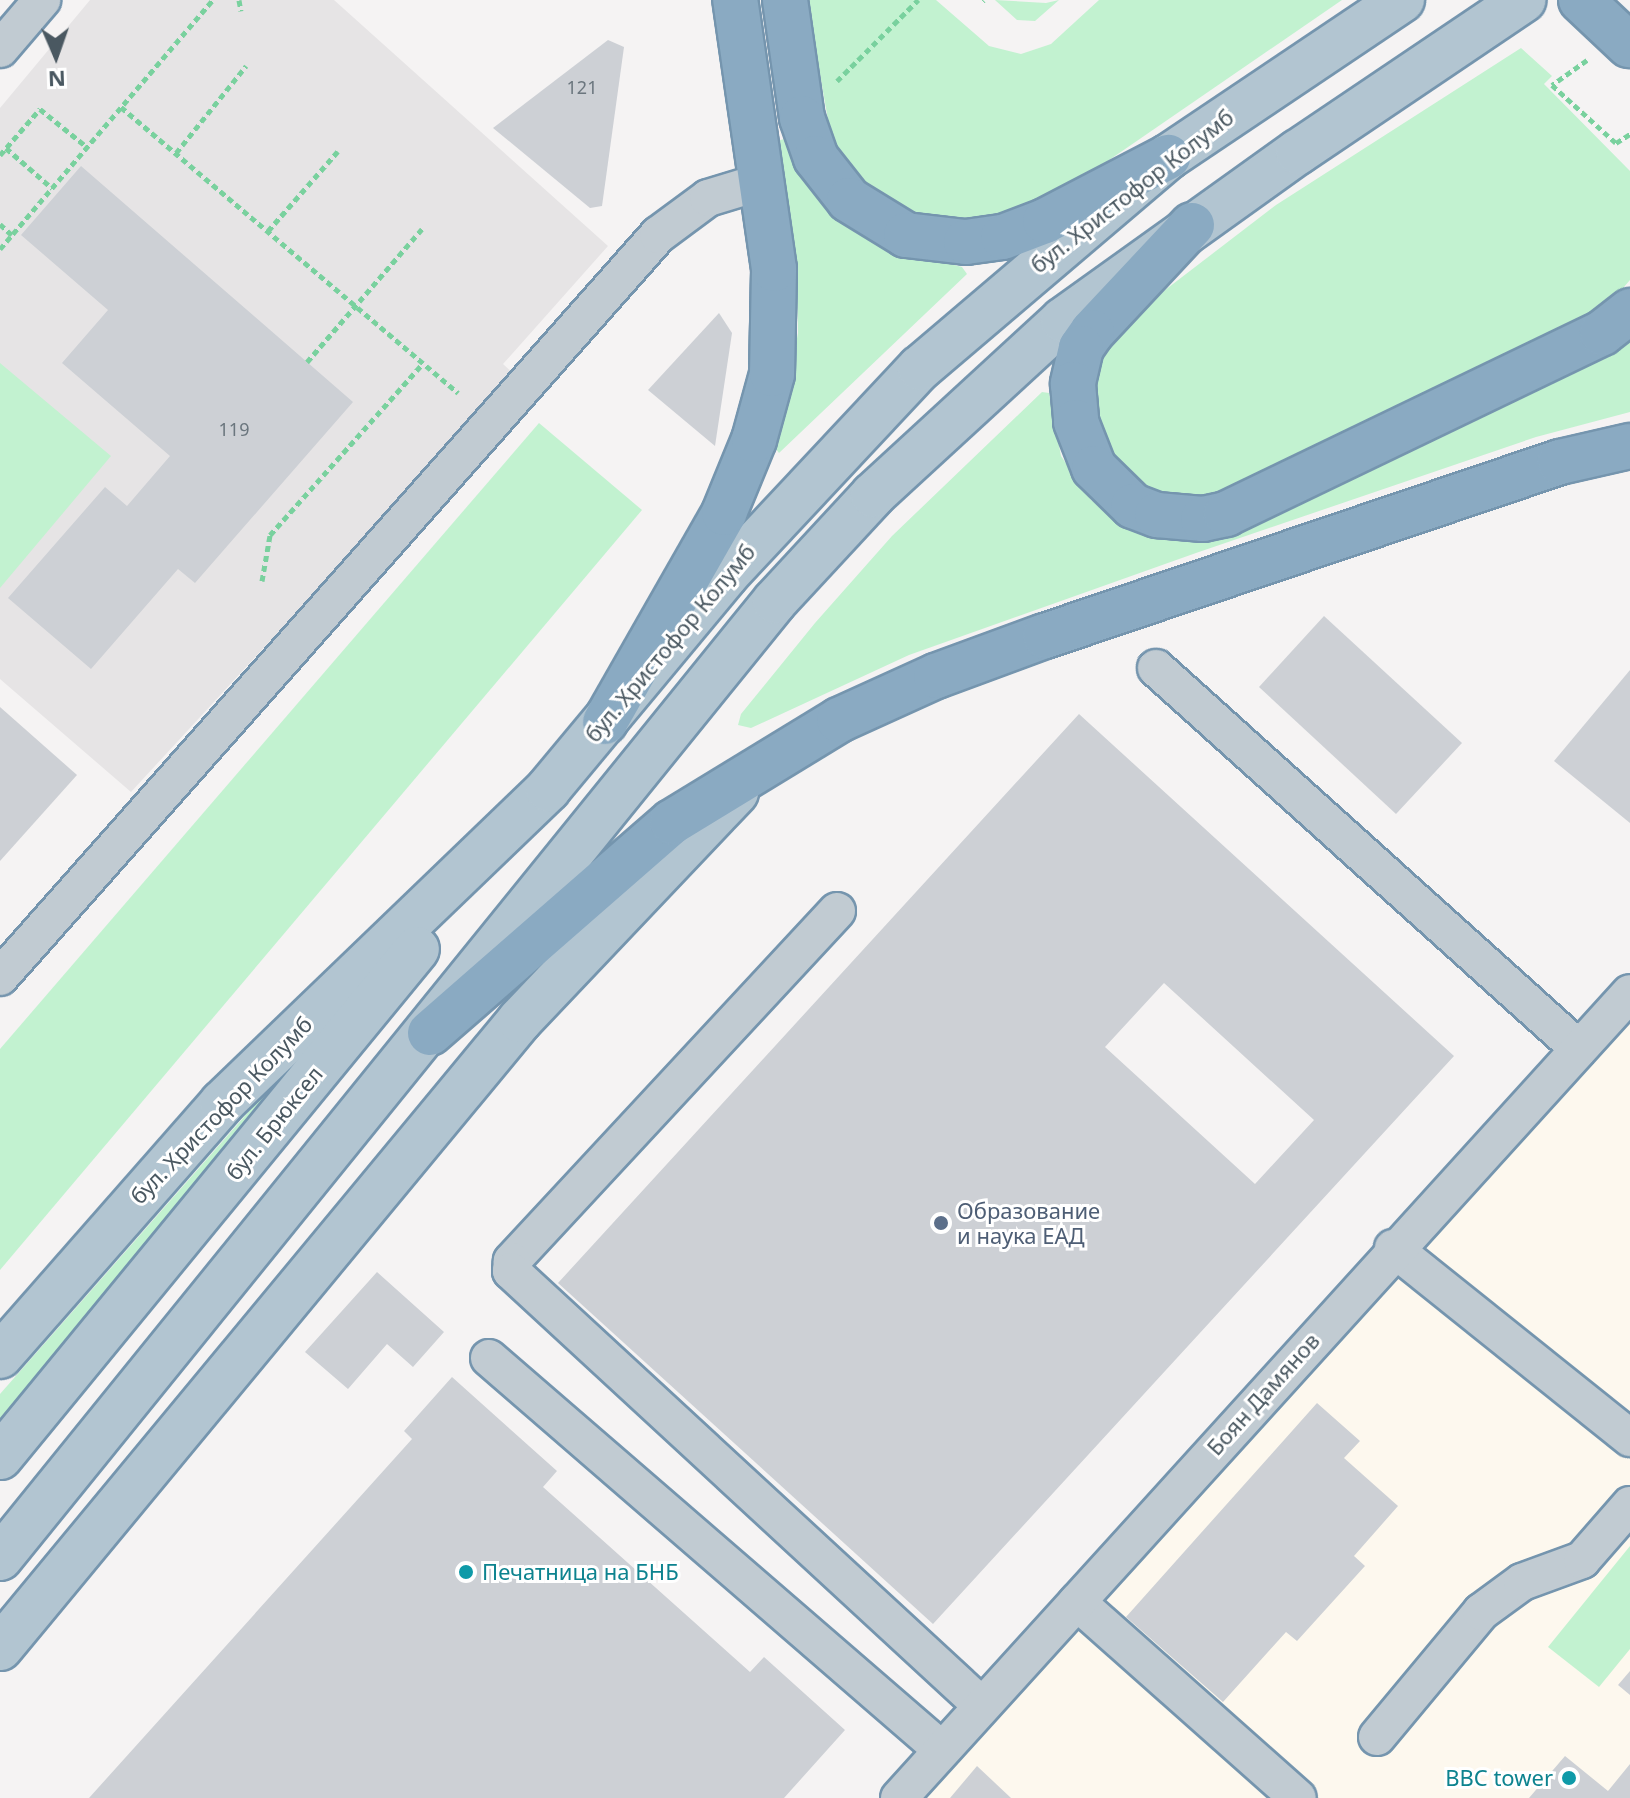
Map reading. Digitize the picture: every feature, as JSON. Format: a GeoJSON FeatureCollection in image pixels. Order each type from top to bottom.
{"type":"FeatureCollection","features":[{"type":"Feature","properties":{"kind":"highway"},"geometry":{"type":"LineString","coordinates":[[605,722],[724,513],[765,408],[776,305],[735,0]]}},
{"type":"Feature","properties":{"kind":"highway"},"geometry":{"type":"LineString","coordinates":[[785,0],[802,118],[816,158],[849,200],[906,235],[966,242],[1003,237],[1045,221],[1168,157]]}},
{"type":"Feature","properties":{"kind":"highway"},"geometry":{"type":"LineString","coordinates":[[1581,0],[1630,46]]}},
{"type":"Feature","properties":{"kind":"highway"},"geometry":{"type":"LineString","coordinates":[[1192,225],[1092,332],[1081,348],[1073,384],[1076,422],[1094,468],[1133,506],[1157,515],[1203,519],[1226,514],[1602,333],[1630,311]]}},
{"type":"Feature","properties":{"kind":"highway"},"geometry":{"type":"LineString","coordinates":[[430,1033],[616,866],[774,755],[936,676],[1018,646],[1560,462],[1630,446]]}},
{"type":"Feature","properties":{"kind":"main road","name":"бул. Христофор Колумб"},"geometry":{"type":"LineString","coordinates":[[0,1356],[222,1103],[548,789],[822,467],[920,368],[1168,157],[1402,0]]}},
{"type":"Feature","properties":{"kind":"main road"},"geometry":{"type":"LineString","coordinates":[[0,1558],[430,1033],[775,601],[873,495],[1063,320],[1192,225],[1523,0]]}},
{"type":"Feature","properties":{"kind":"main road"},"geometry":{"type":"LineString","coordinates":[[0,1648],[520,1020],[774,755]]}},
{"type":"Feature","properties":{"kind":"main road","name":"бул. Брюксел"},"geometry":{"type":"LineString","coordinates":[[0,1457],[548,789]]}},
{"type":"Feature","properties":{"kind":"main road"},"geometry":{"type":"LineString","coordinates":[[0,1635],[191,1323]]}},
{"type":"Feature","properties":{"kind":"street"},"geometry":{"type":"LineString","coordinates":[[0,49],[42,0]]}},
{"type":"Feature","properties":{"kind":"street"},"geometry":{"type":"LineString","coordinates":[[3,968],[658,235],[708,198],[761,182]]}},
{"type":"Feature","properties":{"kind":"street"},"geometry":{"type":"LineString","coordinates":[[1156,668],[1579,1049]]}},
{"type":"Feature","properties":{"kind":"street"},"geometry":{"type":"LineString","coordinates":[[837,911],[512,1261],[511,1271],[982,1706]]}},
{"type":"Feature","properties":{"kind":"street","name":"Боян Дамянов"},"geometry":{"type":"LineString","coordinates":[[899,1798],[1393,1248],[1630,993]]}},
{"type":"Feature","properties":{"kind":"street"},"geometry":{"type":"LineString","coordinates":[[1393,1248],[1630,1438]]}},
{"type":"Feature","properties":{"kind":"street"},"geometry":{"type":"LineString","coordinates":[[489,1358],[942,1750]]}},
{"type":"Feature","properties":{"kind":"street"},"geometry":{"type":"LineString","coordinates":[[1377,1737],[1481,1612],[1522,1582],[1582,1560],[1630,1505]]}},
{"type":"Feature","properties":{"kind":"street"},"geometry":{"type":"LineString","coordinates":[[1077,1602],[1298,1798]]}},
{"type":"Feature","properties":{"kind":"path"},"geometry":{"type":"LineString","coordinates":[[0,249],[213,0]]}},
{"type":"Feature","properties":{"kind":"path"},"geometry":{"type":"LineString","coordinates":[[239,0],[241,11]]}},
{"type":"Feature","properties":{"kind":"path"},"geometry":{"type":"LineString","coordinates":[[834,84],[918,0]]}},
{"type":"Feature","properties":{"kind":"path"},"geometry":{"type":"LineString","coordinates":[[176,153],[246,66]]}},
{"type":"Feature","properties":{"kind":"path"},"geometry":{"type":"LineString","coordinates":[[1552,85],[1616,143],[1630,134]]}},
{"type":"Feature","properties":{"kind":"path"},"geometry":{"type":"LineString","coordinates":[[121,107],[458,393]]}},
{"type":"Feature","properties":{"kind":"path"},"geometry":{"type":"LineString","coordinates":[[0,155],[40,109],[87,147]]}},
{"type":"Feature","properties":{"kind":"path"},"geometry":{"type":"LineString","coordinates":[[6,148],[52,188]]}},
{"type":"Feature","properties":{"kind":"path"},"geometry":{"type":"LineString","coordinates":[[268,231],[338,151]]}},
{"type":"Feature","properties":{"kind":"path"},"geometry":{"type":"LineString","coordinates":[[0,224],[12,235]]}},
{"type":"Feature","properties":{"kind":"path"},"geometry":{"type":"LineString","coordinates":[[307,362],[422,229]]}},
{"type":"Feature","properties":{"kind":"path"},"geometry":{"type":"LineString","coordinates":[[262,581],[270,535],[423,363]]}},
{"type":"Feature","properties":{"kind":"shaded area"},"geometry":{"type":"Polygon","coordinates":[[[90,0],[334,0],[608,246],[503,364],[515,375],[131,792],[0,679],[0,108],[90,0]]]}},
{"type":"Feature","properties":{"kind":"shaded area"},"geometry":{"type":"Polygon","coordinates":[[[1630,994],[1630,1798],[902,1798],[1630,994]]]}},
{"type":"Feature","properties":{"kind":"green space"},"geometry":{"type":"Polygon","coordinates":[[[807,0],[936,0],[989,46],[1021,54],[1051,44],[1099,0],[1342,0],[1051,200],[985,222],[921,218],[861,181],[831,137],[807,0]]]}},
{"type":"Feature","properties":{"kind":"green space"},"geometry":{"type":"Polygon","coordinates":[[[995,0],[1046,3],[1059,0],[1035,21],[1017,20],[995,0]]]}},
{"type":"Feature","properties":{"kind":"green space"},"geometry":{"type":"Polygon","coordinates":[[[1521,48],[1552,76],[1544,84],[1630,171],[1630,280],[1617,295],[1592,318],[1222,493],[1207,498],[1159,494],[1135,480],[1117,461],[1096,413],[1094,372],[1109,333],[1276,205],[1521,48]]]}},
{"type":"Feature","properties":{"kind":"green space"},"geometry":{"type":"Polygon","coordinates":[[[789,138],[892,249],[962,267],[967,274],[779,453],[776,449],[798,333],[797,278],[776,141],[789,138]]]}},
{"type":"Feature","properties":{"kind":"green space"},"geometry":{"type":"Polygon","coordinates":[[[1630,339],[1630,412],[1536,437],[1196,553],[909,655],[751,728],[738,725],[741,714],[815,623],[892,536],[1042,392],[1049,393],[1061,456],[1091,500],[1140,533],[1192,541],[1251,524],[1577,371],[1630,339]]]}},
{"type":"Feature","properties":{"kind":"green space"},"geometry":{"type":"Polygon","coordinates":[[[0,363],[111,456],[0,588],[0,363]]]}},
{"type":"Feature","properties":{"kind":"green space"},"geometry":{"type":"Polygon","coordinates":[[[539,423],[642,510],[0,1270],[0,1049],[539,423]]]}},
{"type":"Feature","properties":{"kind":"green space"},"geometry":{"type":"Polygon","coordinates":[[[273,1084],[249,1119],[0,1424],[0,1394],[273,1084]]]}},
{"type":"Feature","properties":{"kind":"green space"},"geometry":{"type":"Polygon","coordinates":[[[1630,1546],[1630,1649],[1599,1687],[1548,1647],[1630,1546]]]}},
{"type":"Feature","properties":{"kind":"building"},"geometry":{"type":"Polygon","coordinates":[[[608,40],[624,47],[602,206],[590,208],[493,128],[608,40]]]}},
{"type":"Feature","properties":{"kind":"building"},"geometry":{"type":"Polygon","coordinates":[[[81,166],[353,402],[195,583],[178,569],[91,669],[8,598],[105,487],[127,506],[170,456],[62,363],[108,310],[21,235],[81,166]]]}},
{"type":"Feature","properties":{"kind":"building"},"geometry":{"type":"Polygon","coordinates":[[[719,313],[732,333],[715,446],[648,390],[719,313]]]}},
{"type":"Feature","properties":{"kind":"building"},"geometry":{"type":"Polygon","coordinates":[[[1324,616],[1462,743],[1396,814],[1259,687],[1324,616]]]}},
{"type":"Feature","properties":{"kind":"building"},"geometry":{"type":"Polygon","coordinates":[[[1630,670],[1630,823],[1554,761],[1630,670]]]}},
{"type":"Feature","properties":{"kind":"building"},"geometry":{"type":"Polygon","coordinates":[[[0,707],[77,775],[0,861],[0,707]]]}},
{"type":"Feature","properties":{"kind":"building"},"geometry":{"type":"Polygon","coordinates":[[[1079,714],[1454,1056],[933,1624],[558,1283],[1079,714]],[[1164,983],[1105,1047],[1255,1184],[1314,1120],[1164,983]]]}},
{"type":"Feature","properties":{"kind":"building"},"geometry":{"type":"Polygon","coordinates":[[[377,1272],[444,1332],[413,1367],[387,1344],[348,1389],[305,1352],[377,1272]]]}},
{"type":"Feature","properties":{"kind":"building","name":"Печатница на БНБ"},"geometry":{"type":"Polygon","coordinates":[[[452,1377],[557,1471],[543,1487],[750,1672],[764,1657],[845,1730],[784,1798],[89,1798],[412,1439],[404,1431],[452,1377]]]}},
{"type":"Feature","properties":{"kind":"building"},"geometry":{"type":"Polygon","coordinates":[[[1317,1403],[1360,1441],[1344,1458],[1398,1506],[1354,1556],[1365,1566],[1297,1641],[1286,1632],[1223,1702],[1126,1617],[1317,1403]]]}},
{"type":"Feature","properties":{"kind":"building"},"geometry":{"type":"Polygon","coordinates":[[[1630,1671],[1630,1695],[1618,1685],[1630,1671]]]}},
{"type":"Feature","properties":{"kind":"building","name":"BBC tower"},"geometry":{"type":"Polygon","coordinates":[[[1565,1756],[1608,1791],[1630,1764],[1630,1798],[1529,1798],[1565,1756]]]}},
{"type":"Feature","properties":{"kind":"building"},"geometry":{"type":"Polygon","coordinates":[[[977,1766],[1011,1798],[950,1798],[977,1766]]]}},
{"type":"Feature","properties":{"kind":"place","name":"Образование и наука ЕАД"},"geometry":{"type":"Point","coordinates":[941,1223]}},
{"type":"Feature","properties":{"kind":"place","name":"Печатница на БНБ"},"geometry":{"type":"Point","coordinates":[466,1572]}},
{"type":"Feature","properties":{"kind":"place","name":"BBC tower"},"geometry":{"type":"Point","coordinates":[1569,1778]}}]}
